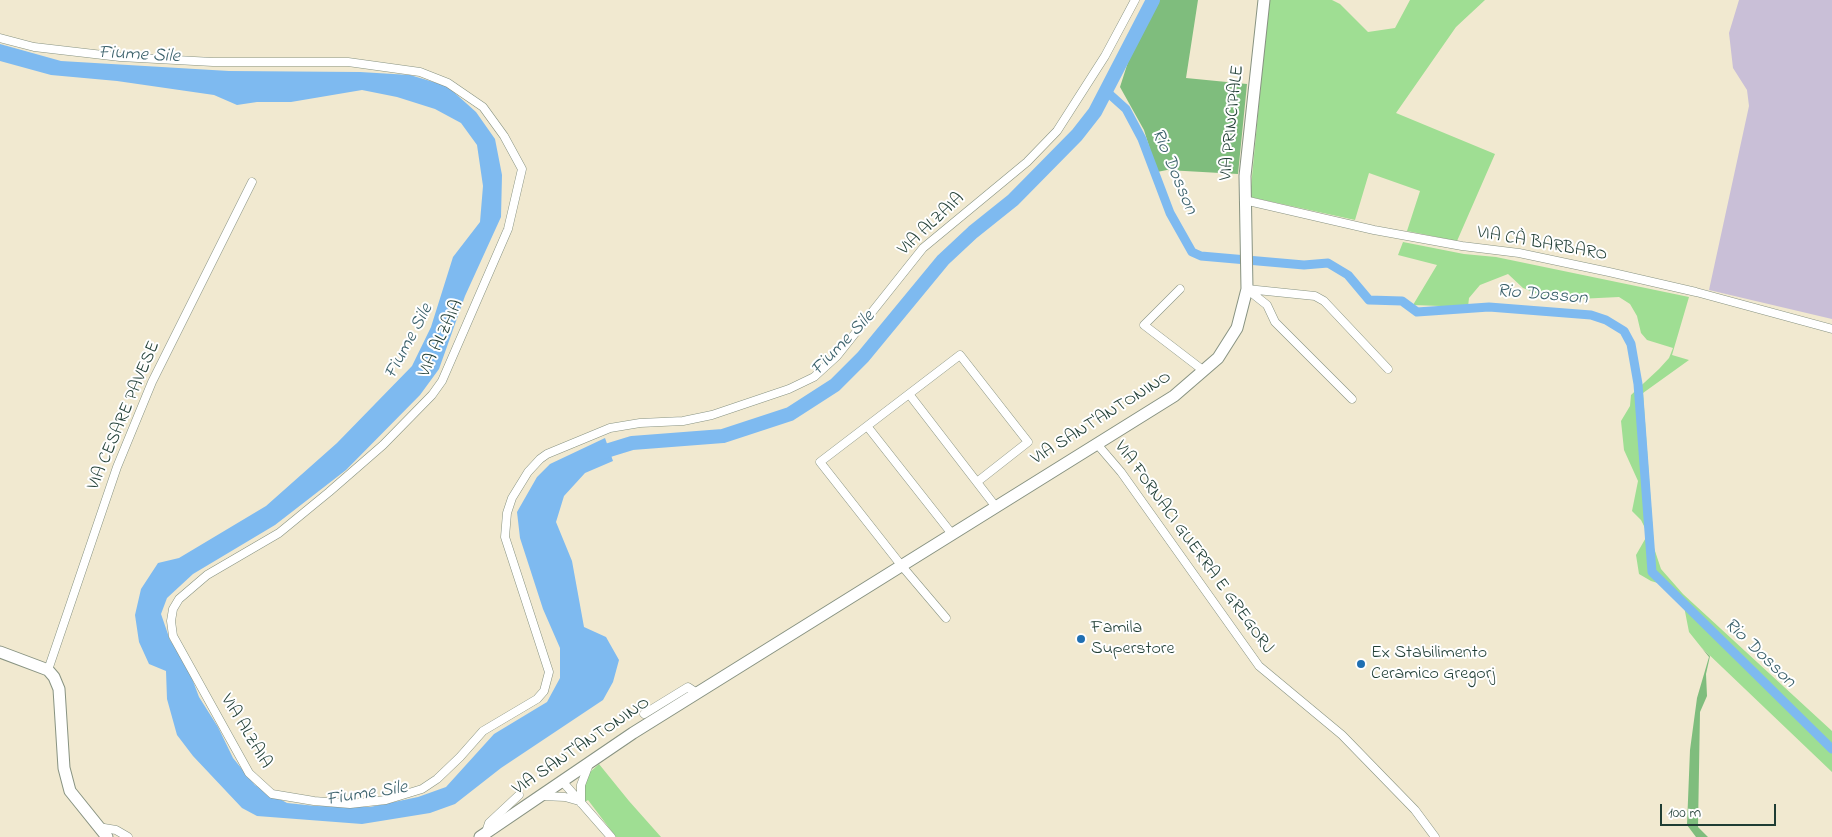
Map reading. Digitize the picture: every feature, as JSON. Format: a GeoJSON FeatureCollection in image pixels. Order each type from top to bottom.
{"type":"FeatureCollection","features":[{"type":"Feature","properties":{"kind":"main road","name":"VIA PRINCIPALE"},"geometry":{"type":"LineString","coordinates":[[1247,249],[1244,200],[1245,176],[1264,0]]}},
{"type":"Feature","properties":{"kind":"main road","name":"VIA SANT'ANTONINO"},"geometry":{"type":"LineString","coordinates":[[483,835],[590,761],[697,693],[1174,396],[1218,358],[1232,337],[1240,318],[1247,290],[1247,249]]}},
{"type":"Feature","properties":{"kind":"main road"},"geometry":{"type":"LineString","coordinates":[[0,652],[48,670],[54,677],[59,689],[64,768],[70,791],[107,837]]}},
{"type":"Feature","properties":{"kind":"street","name":"VIA ALZAIA"},"geometry":{"type":"LineString","coordinates":[[0,38],[34,47],[120,57],[213,62],[348,62],[420,72],[448,83],[484,107],[504,136],[522,169],[508,230],[442,381],[432,395],[383,445],[329,492],[279,533],[207,575],[179,599],[173,609],[171,621],[173,636],[254,778],[272,794],[279,796],[350,804],[386,800],[422,789],[437,779],[484,731],[537,699],[544,691],[549,672],[547,664],[505,537],[507,513],[512,498],[528,472],[540,459],[547,454],[610,428],[640,423],[682,421],[712,415],[789,390],[814,377],[837,356],[923,248],[1027,162],[1057,131],[1105,56],[1135,0]]}},
{"type":"Feature","properties":{"kind":"street","name":"VIA CESARE PAVESE"},"geometry":{"type":"LineString","coordinates":[[48,670],[117,466],[152,382],[252,182]]}},
{"type":"Feature","properties":{"kind":"street","name":"VIA CÀ BARBARO"},"geometry":{"type":"LineString","coordinates":[[1244,200],[1374,230],[1462,246],[1518,253],[1609,272],[1696,292],[1832,328]]}},
{"type":"Feature","properties":{"kind":"street"},"geometry":{"type":"LineString","coordinates":[[1180,289],[1144,325],[1204,372]]}},
{"type":"Feature","properties":{"kind":"street"},"geometry":{"type":"LineString","coordinates":[[1247,290],[1315,296],[1324,301],[1388,369]]}},
{"type":"Feature","properties":{"kind":"street"},"geometry":{"type":"LineString","coordinates":[[1247,290],[1267,305],[1274,322],[1352,399]]}},
{"type":"Feature","properties":{"kind":"street"},"geometry":{"type":"LineString","coordinates":[[946,618],[901,565],[820,462],[960,355],[1028,442],[977,482]]}},
{"type":"Feature","properties":{"kind":"street"},"geometry":{"type":"LineString","coordinates":[[910,394],[996,506]]}},
{"type":"Feature","properties":{"kind":"street"},"geometry":{"type":"LineString","coordinates":[[867,426],[952,534]]}},
{"type":"Feature","properties":{"kind":"street","name":"VIA FORNACI GUERRA E GREGORJ"},"geometry":{"type":"LineString","coordinates":[[1097,444],[1121,472],[1259,666],[1342,735],[1415,810],[1435,837]]}},
{"type":"Feature","properties":{"kind":"street","name":"VIA SANT'ANTONINO"},"geometry":{"type":"LineString","coordinates":[[644,714],[688,687],[697,693]]}},
{"type":"Feature","properties":{"kind":"street"},"geometry":{"type":"LineString","coordinates":[[580,802],[581,785],[590,761]]}},
{"type":"Feature","properties":{"kind":"street"},"geometry":{"type":"LineString","coordinates":[[562,781],[610,837]]}},
{"type":"Feature","properties":{"kind":"street","name":"VIA SANT'ANTONINO"},"geometry":{"type":"LineString","coordinates":[[483,835],[489,823],[519,795]]}},
{"type":"Feature","properties":{"kind":"street"},"geometry":{"type":"LineString","coordinates":[[539,796],[565,797],[580,802]]}},
{"type":"Feature","properties":{"kind":"street"},"geometry":{"type":"LineString","coordinates":[[98,827],[116,830],[128,837]]}},
{"type":"Feature","properties":{"kind":"shaded area"},"geometry":{"type":"Polygon","coordinates":[[[1739,0],[1832,0],[1832,319],[1709,290],[1749,106],[1747,90],[1733,68],[1729,33],[1739,0]]]}},
{"type":"Feature","properties":{"kind":"green space"},"geometry":{"type":"Polygon","coordinates":[[[1159,0],[1198,0],[1186,78],[1247,84],[1238,174],[1167,170],[1157,172],[1144,130],[1120,87],[1128,62],[1159,0]]]}},
{"type":"Feature","properties":{"kind":"green space"},"geometry":{"type":"Polygon","coordinates":[[[1269,0],[1332,0],[1340,4],[1368,32],[1395,28],[1410,0],[1485,0],[1456,27],[1396,113],[1495,154],[1457,241],[1407,231],[1420,191],[1369,173],[1355,220],[1250,197],[1269,0]]]}},
{"type":"Feature","properties":{"kind":"green space"},"geometry":{"type":"Polygon","coordinates":[[[1403,242],[1464,254],[1496,257],[1689,297],[1672,355],[1689,360],[1643,393],[1654,548],[1661,569],[1683,594],[1832,731],[1832,772],[1701,647],[1689,632],[1682,596],[1671,587],[1651,581],[1639,574],[1636,555],[1648,534],[1641,520],[1632,511],[1638,481],[1624,450],[1621,421],[1630,406],[1631,395],[1669,358],[1673,348],[1647,340],[1641,333],[1637,316],[1630,304],[1619,297],[1578,299],[1556,294],[1545,297],[1523,288],[1508,274],[1480,285],[1469,298],[1468,307],[1413,305],[1437,265],[1398,255],[1403,242]]]}},
{"type":"Feature","properties":{"kind":"green space"},"geometry":{"type":"Polygon","coordinates":[[[1701,647],[1710,656],[1706,674],[1707,696],[1700,712],[1698,827],[1708,837],[1696,837],[1687,825],[1690,750],[1697,698],[1709,657],[1701,647]]]}},
{"type":"Feature","properties":{"kind":"green space"},"geometry":{"type":"Polygon","coordinates":[[[599,764],[661,837],[616,837],[588,800],[585,802],[583,791],[589,773],[599,764]]]}},
{"type":"Feature","properties":{"kind":"water"},"geometry":{"type":"Polygon","coordinates":[[[0,44],[61,61],[229,71],[360,72],[410,75],[447,86],[476,112],[495,139],[502,175],[501,217],[465,296],[439,369],[420,395],[346,470],[275,525],[193,574],[167,598],[161,614],[170,640],[187,665],[199,697],[218,727],[233,758],[255,785],[287,803],[316,806],[370,807],[418,797],[446,787],[494,734],[547,702],[560,678],[560,648],[543,609],[520,538],[517,512],[537,477],[550,464],[605,438],[613,461],[585,473],[564,496],[556,522],[572,561],[584,627],[606,637],[619,660],[613,682],[603,700],[501,768],[455,804],[430,813],[362,824],[257,816],[242,808],[193,756],[177,735],[167,699],[166,671],[149,664],[139,642],[135,615],[141,589],[158,563],[179,558],[266,506],[337,443],[412,366],[431,327],[453,257],[480,222],[483,186],[477,145],[461,123],[435,109],[397,97],[362,90],[291,102],[257,102],[237,105],[214,95],[117,81],[51,75],[0,61],[0,44]]]}},
{"type":"Feature","properties":{"kind":"waterway","name":"Fiume Sile"},"geometry":{"type":"LineString","coordinates":[[593,455],[632,443],[723,436],[790,414],[835,385],[863,357],[943,260],[973,232],[1013,200],[1077,135],[1095,112],[1153,0]]}},
{"type":"Feature","properties":{"kind":"waterway","name":"Rio Dosson"},"geometry":{"type":"LineString","coordinates":[[1106,91],[1126,109],[1142,139],[1170,213],[1192,252],[1201,256],[1304,265],[1328,263],[1348,275],[1369,300],[1402,301],[1417,312],[1489,307],[1591,315],[1606,320],[1624,331],[1631,344],[1638,384],[1652,572],[1832,749]]}},
{"type":"Feature","properties":{"kind":"place","name":"Famila Superstore"},"geometry":{"type":"Point","coordinates":[1081,639]}},
{"type":"Feature","properties":{"kind":"place","name":"Ex Stabilimento Ceramico Gregorj"},"geometry":{"type":"Point","coordinates":[1361,664]}}]}
